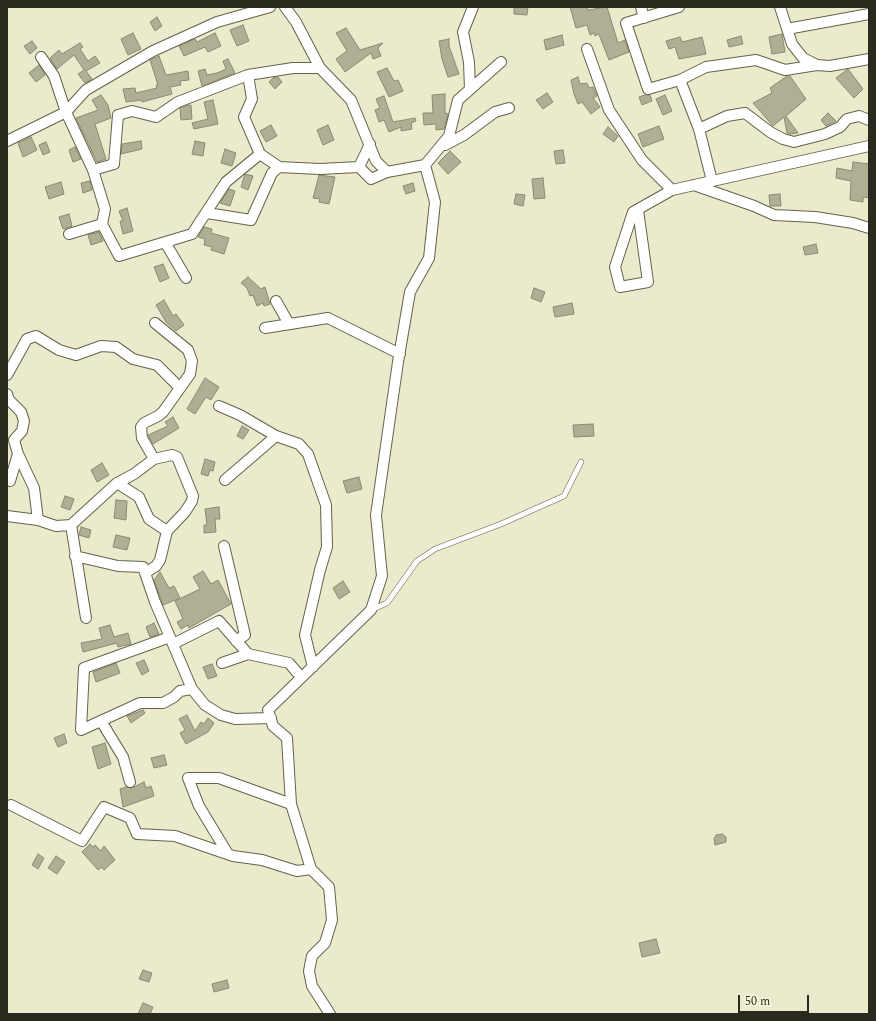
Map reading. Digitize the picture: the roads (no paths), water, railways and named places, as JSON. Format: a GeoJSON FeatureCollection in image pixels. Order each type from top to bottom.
{"type":"FeatureCollection","features":[{"type":"Feature","properties":{"kind":"street"},"geometry":{"type":"LineString","coordinates":[[7,141],[66,112],[86,90],[154,51],[217,22],[270,7]]}},
{"type":"Feature","properties":{"kind":"street"},"geometry":{"type":"LineString","coordinates":[[284,7],[296,22],[320,68],[351,100],[376,160],[387,172]]}},
{"type":"Feature","properties":{"kind":"street"},"geometry":{"type":"LineString","coordinates":[[470,89],[470,62],[463,32],[474,7]]}},
{"type":"Feature","properties":{"kind":"street"},"geometry":{"type":"LineString","coordinates":[[641,7],[644,18]]}},
{"type":"Feature","properties":{"kind":"street"},"geometry":{"type":"LineString","coordinates":[[679,7],[626,23],[648,89],[680,80],[706,67],[756,60],[786,70],[817,65],[830,66],[869,59]]}},
{"type":"Feature","properties":{"kind":"street"},"geometry":{"type":"LineString","coordinates":[[780,7],[792,44],[803,58],[817,65]]}},
{"type":"Feature","properties":{"kind":"street"},"geometry":{"type":"LineString","coordinates":[[787,29],[869,14]]}},
{"type":"Feature","properties":{"kind":"street"},"geometry":{"type":"LineString","coordinates":[[587,49],[609,110],[642,160],[672,190]]}},
{"type":"Feature","properties":{"kind":"street"},"geometry":{"type":"LineString","coordinates":[[42,57],[54,76],[66,112],[93,170],[105,209],[102,224],[119,256],[192,234],[226,182],[260,154]]}},
{"type":"Feature","properties":{"kind":"street"},"geometry":{"type":"LineString","coordinates":[[359,167],[371,180],[387,172],[425,165],[449,136],[458,100],[501,62]]}},
{"type":"Feature","properties":{"kind":"street"},"geometry":{"type":"LineString","coordinates":[[93,170],[114,164],[118,115],[132,111],[156,117],[178,102],[248,75],[293,68],[320,68]]}},
{"type":"Feature","properties":{"kind":"street"},"geometry":{"type":"LineString","coordinates":[[248,75],[252,99],[244,117],[260,154],[279,167],[320,169],[359,167]]}},
{"type":"Feature","properties":{"kind":"street"},"geometry":{"type":"LineString","coordinates":[[680,80],[699,129],[712,181]]}},
{"type":"Feature","properties":{"kind":"street"},"geometry":{"type":"LineString","coordinates":[[440,148],[464,135],[496,112],[509,108]]}},
{"type":"Feature","properties":{"kind":"street"},"geometry":{"type":"LineString","coordinates":[[699,129],[727,116],[745,113],[770,132],[783,139],[794,142],[826,134],[840,127],[847,119],[859,116],[869,120]]}},
{"type":"Feature","properties":{"kind":"street"},"geometry":{"type":"LineString","coordinates":[[359,167],[370,144]]}},
{"type":"Feature","properties":{"kind":"street"},"geometry":{"type":"LineString","coordinates":[[638,210],[648,282],[620,286],[615,267],[633,212],[672,190],[869,146]]}},
{"type":"Feature","properties":{"kind":"street"},"geometry":{"type":"LineString","coordinates":[[330,1014],[312,986],[309,971],[312,956],[325,943],[332,920],[329,887],[311,870],[291,804],[287,738],[273,726],[268,710],[371,610],[382,576],[376,515],[410,292],[429,258],[435,202],[425,165]]}},
{"type":"Feature","properties":{"kind":"street"},"geometry":{"type":"LineString","coordinates":[[207,213],[251,220],[272,173],[279,167]]}},
{"type":"Feature","properties":{"kind":"street"},"geometry":{"type":"LineString","coordinates":[[694,185],[754,206],[774,215],[815,217],[853,223],[869,228]]}},
{"type":"Feature","properties":{"kind":"street"},"geometry":{"type":"LineString","coordinates":[[69,234],[102,224]]}},
{"type":"Feature","properties":{"kind":"street"},"geometry":{"type":"LineString","coordinates":[[165,242],[186,278]]}},
{"type":"Feature","properties":{"kind":"street"},"geometry":{"type":"LineString","coordinates":[[276,301],[289,324]]}},
{"type":"Feature","properties":{"kind":"street"},"geometry":{"type":"LineString","coordinates":[[265,328],[328,318],[400,354]]}},
{"type":"Feature","properties":{"kind":"street"},"geometry":{"type":"LineString","coordinates":[[154,459],[142,438],[141,427],[144,423],[163,412],[190,374],[192,367],[191,356],[188,350],[155,324]]}},
{"type":"Feature","properties":{"kind":"street"},"geometry":{"type":"LineString","coordinates":[[7,375],[27,339],[36,336],[59,350],[76,355],[101,346],[116,347],[133,359],[158,365],[180,388]]}},
{"type":"Feature","properties":{"kind":"street"},"geometry":{"type":"LineString","coordinates":[[7,394],[9,400],[21,412],[24,420],[22,431],[14,440],[18,454],[34,488],[38,520]]}},
{"type":"Feature","properties":{"kind":"street"},"geometry":{"type":"LineString","coordinates":[[219,406],[240,415],[276,436],[299,444],[308,454],[326,505],[327,548],[320,570],[306,635],[313,666]]}},
{"type":"Feature","properties":{"kind":"street"},"geometry":{"type":"LineString","coordinates":[[225,480],[276,436]]}},
{"type":"Feature","properties":{"kind":"street"},"geometry":{"type":"LineString","coordinates":[[10,481],[18,454]]}},
{"type":"Feature","properties":{"kind":"street"},"geometry":{"type":"LineString","coordinates":[[7,516],[38,520],[56,526],[71,525],[117,483],[134,474],[154,459],[172,455],[177,457],[193,496],[185,512],[167,531],[160,560],[156,566],[145,573]]}},
{"type":"Feature","properties":{"kind":"street"},"geometry":{"type":"LineString","coordinates":[[117,483],[139,497],[149,519],[167,531]]}},
{"type":"Feature","properties":{"kind":"street"},"geometry":{"type":"LineString","coordinates":[[71,525],[86,618]]}},
{"type":"Feature","properties":{"kind":"street"},"geometry":{"type":"LineString","coordinates":[[224,546],[245,635],[236,641]]}},
{"type":"Feature","properties":{"kind":"street"},"geometry":{"type":"LineString","coordinates":[[75,556],[118,566],[143,567],[192,689],[205,705],[227,717],[235,719],[270,718]]}},
{"type":"Feature","properties":{"kind":"street"},"geometry":{"type":"LineString","coordinates":[[192,689],[180,691],[174,698],[163,703],[140,703],[81,730],[84,668],[172,641],[219,621],[248,654]]}},
{"type":"Feature","properties":{"kind":"street"},"geometry":{"type":"LineString","coordinates":[[222,664],[248,654],[288,663],[302,677]]}},
{"type":"Feature","properties":{"kind":"street"},"geometry":{"type":"LineString","coordinates":[[101,721],[123,757],[130,782]]}},
{"type":"Feature","properties":{"kind":"street"},"geometry":{"type":"LineString","coordinates":[[228,854],[199,806],[188,778],[219,778],[291,804]]}},
{"type":"Feature","properties":{"kind":"street"},"geometry":{"type":"LineString","coordinates":[[11,806],[82,841],[104,807],[130,818],[137,834],[175,836],[228,854],[262,860],[297,871],[311,870]]}},
{"type":"Feature","properties":{"kind":"lane"},"geometry":{"type":"LineString","coordinates":[[371,610],[387,603],[417,560],[435,549],[501,524],[564,496],[580,462]]}}]}
